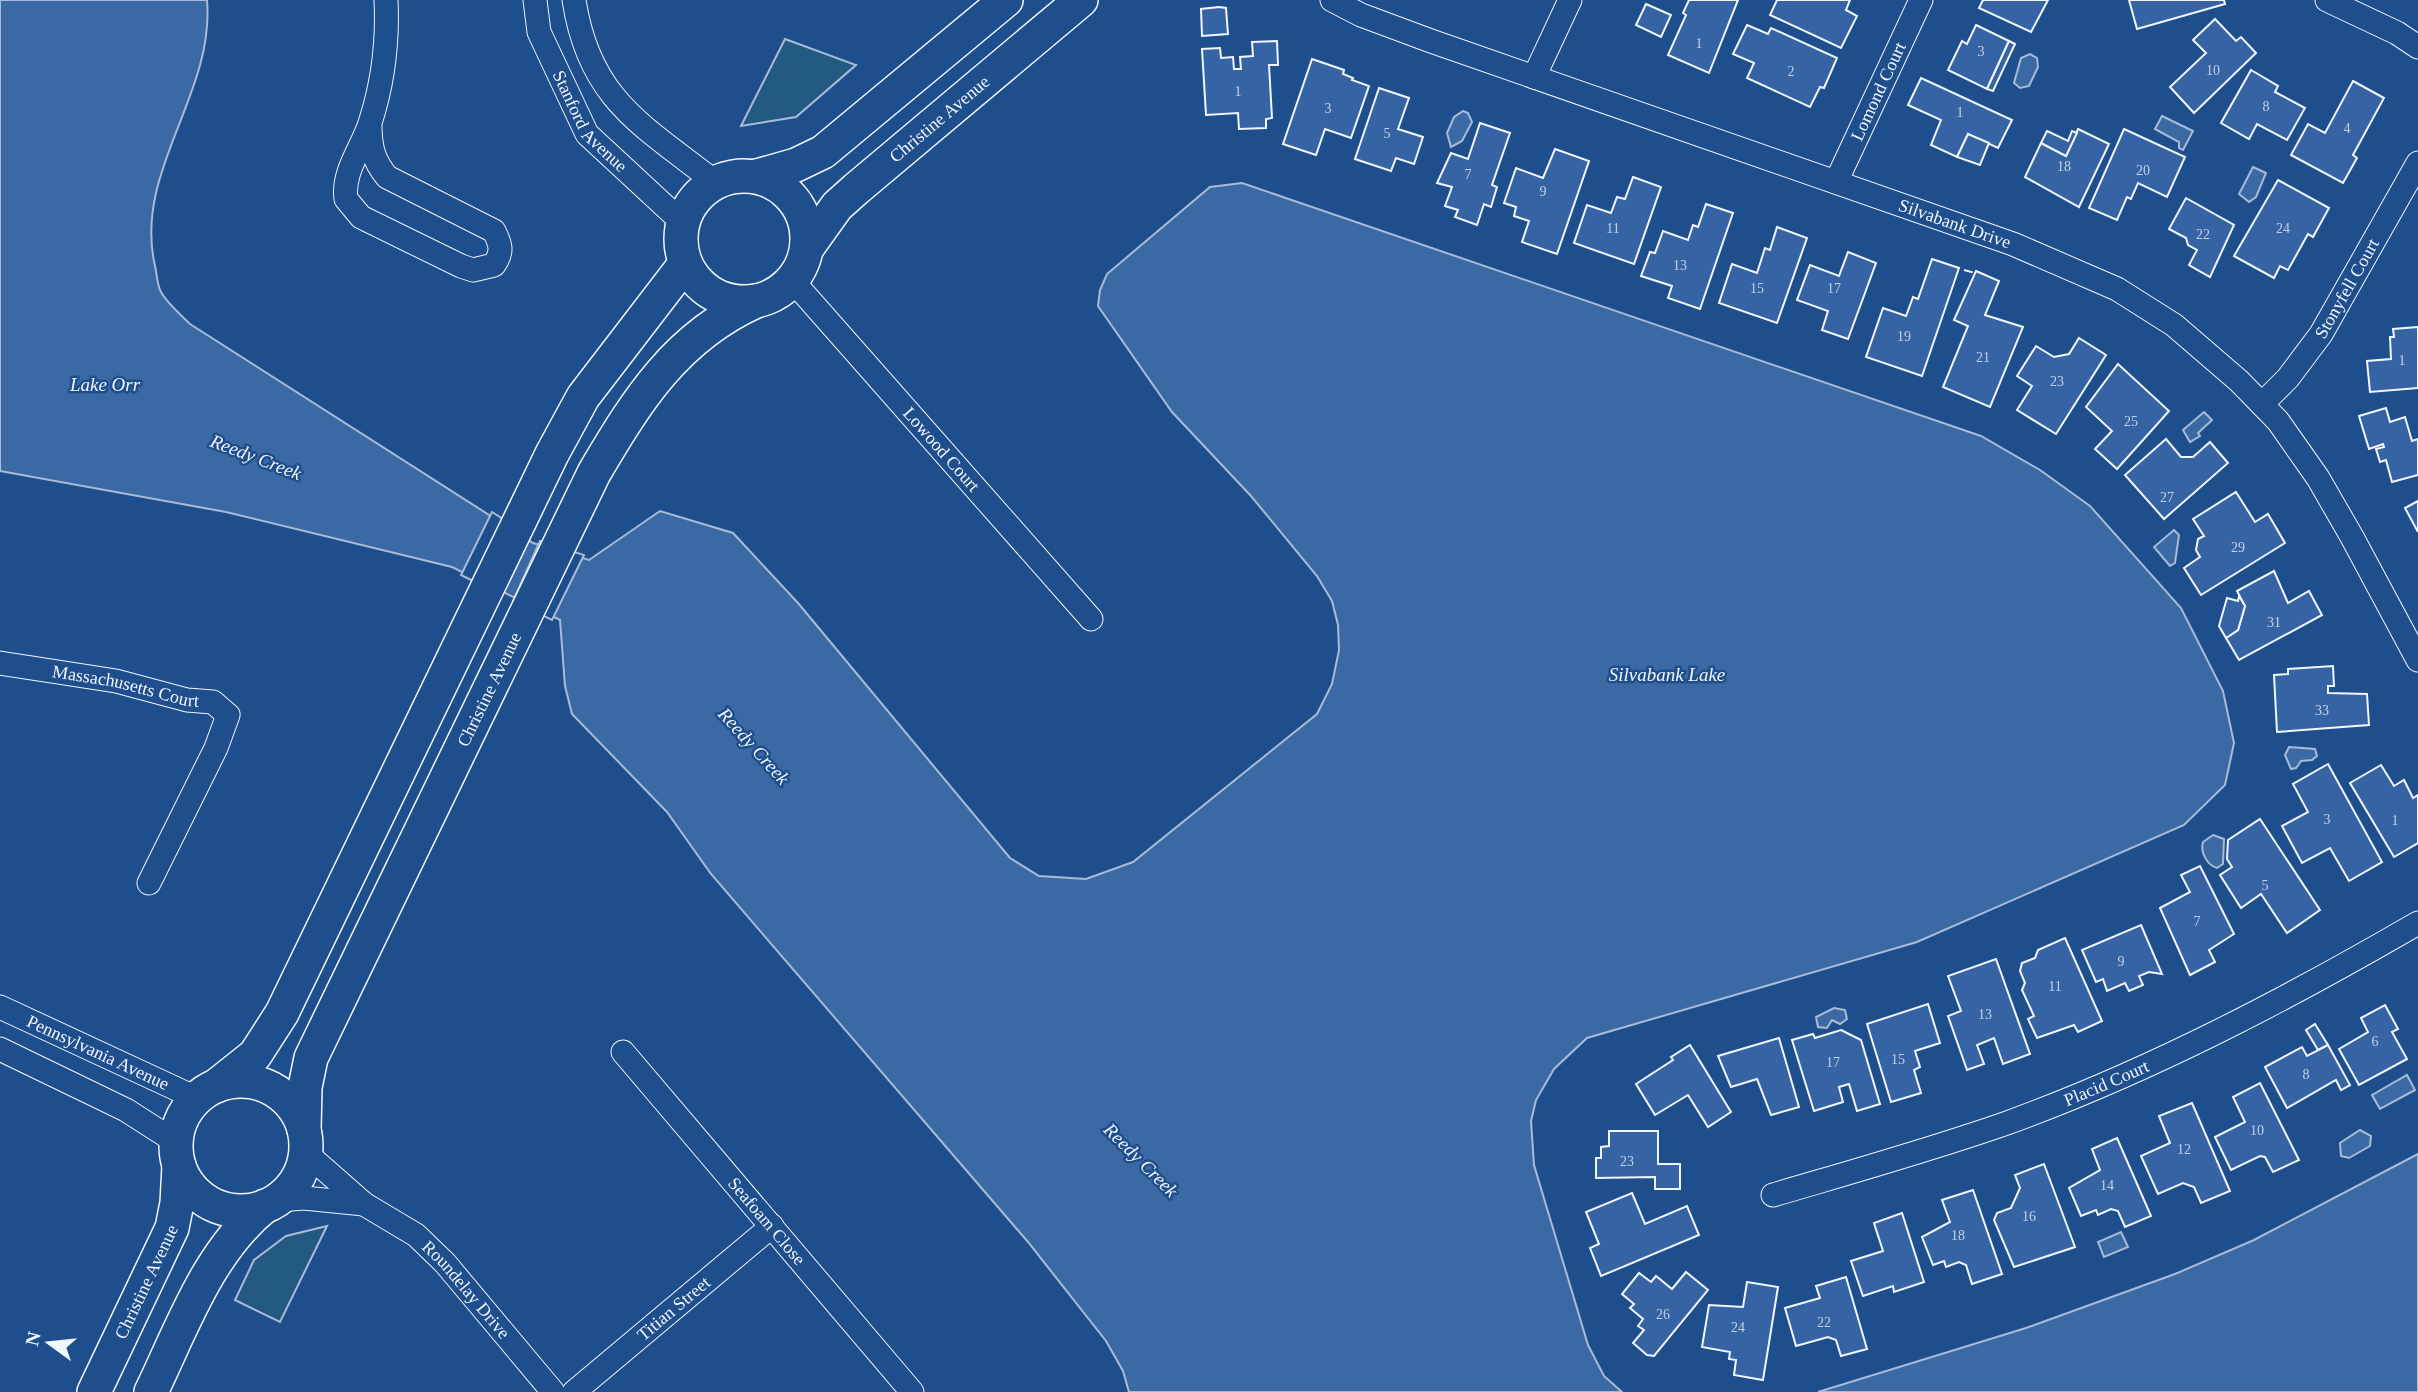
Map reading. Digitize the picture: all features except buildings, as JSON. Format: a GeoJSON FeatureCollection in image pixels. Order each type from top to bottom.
{"type":"FeatureCollection","features":[{"type":"Feature","properties":{"kind":"main road"},"geometry":{"type":"LineString","coordinates":[[757,176],[785,190],[799,206],[807,226],[807,248],[802,265],[792,280],[776,294],[756,301],[734,302],[714,295],[697,282],[685,264],[680,243],[682,222],[701,192],[715,182],[732,176],[757,176],[796,165],[823,152],[1006,0]]}},
{"type":"Feature","properties":{"kind":"main road","name":"Christine Avenue"},"geometry":{"type":"LineString","coordinates":[[807,248],[837,206],[1082,0]]}},
{"type":"Feature","properties":{"kind":"main road"},"geometry":{"type":"LineString","coordinates":[[271,1203],[234,1210],[204,1200],[189,1185],[177,1154],[185,1111],[255,1055],[282,1013],[522,514],[583,397],[685,264]]}},
{"type":"Feature","properties":{"kind":"main road","name":"Christine Avenue"},"geometry":{"type":"LineString","coordinates":[[304,1141],[305,1087],[311,1058],[564,532],[625,419],[675,355],[723,316],[756,301]]}},
{"type":"Feature","properties":{"kind":"main road"},"geometry":{"type":"LineString","coordinates":[[151,1392],[218,1257],[248,1220],[291,1187],[301,1171],[304,1141],[295,1109],[279,1093],[259,1083],[237,1080],[206,1092]]}},
{"type":"Feature","properties":{"kind":"main road","name":"Christine Avenue"},"geometry":{"type":"LineString","coordinates":[[94,1392],[172,1228],[177,1203],[177,1154]]}},
{"type":"Feature","properties":{"kind":"street"},"geometry":{"type":"LineString","coordinates":[[368,130],[376,164],[387,177],[494,231],[501,244],[500,257],[494,265],[473,270],[461,266],[361,217],[351,209],[344,189],[368,130],[386,51],[386,0]]}},
{"type":"Feature","properties":{"kind":"street","name":"Stanford Avenue"},"geometry":{"type":"LineString","coordinates":[[535,0],[539,32],[587,134],[682,222]]}},
{"type":"Feature","properties":{"kind":"street","name":"Stanford Avenue"},"geometry":{"type":"LineString","coordinates":[[573,0],[578,25],[596,76],[628,113],[715,182]]}},
{"type":"Feature","properties":{"kind":"street","name":"Silvabank Drive"},"geometry":{"type":"LineString","coordinates":[[1332,0],[1372,19],[2013,244],[2115,288],[2174,325],[2278,421],[2318,478],[2418,658]]}},
{"type":"Feature","properties":{"kind":"street"},"geometry":{"type":"LineString","coordinates":[[1534,77],[1570,0]]}},
{"type":"Feature","properties":{"kind":"street","name":"Lomond Court"},"geometry":{"type":"LineString","coordinates":[[1836,182],[1921,0]]}},
{"type":"Feature","properties":{"kind":"street"},"geometry":{"type":"LineString","coordinates":[[2327,0],[2397,33],[2418,47]]}},
{"type":"Feature","properties":{"kind":"street","name":"Stonyfell Court"},"geometry":{"type":"LineString","coordinates":[[2262,404],[2288,378],[2321,334],[2416,171]]}},
{"type":"Feature","properties":{"kind":"street","name":"Lowood Court"},"geometry":{"type":"LineString","coordinates":[[792,280],[1091,619]]}},
{"type":"Feature","properties":{"kind":"street","name":"Massachusetts Court"},"geometry":{"type":"LineString","coordinates":[[0,663],[116,681],[187,700],[213,702],[228,715],[216,748],[149,883]]}},
{"type":"Feature","properties":{"kind":"street","name":"Placid Court"},"geometry":{"type":"LineString","coordinates":[[1773,1195],[2006,1123],[2076,1096],[2242,1020],[2418,923]]}},
{"type":"Feature","properties":{"kind":"street","name":"Pennsylvania Avenue"},"geometry":{"type":"LineString","coordinates":[[0,1007],[206,1092]]}},
{"type":"Feature","properties":{"kind":"street"},"geometry":{"type":"LineString","coordinates":[[0,1049],[126,1110],[177,1154]]}},
{"type":"Feature","properties":{"kind":"street","name":"Seafoam Close"},"geometry":{"type":"LineString","coordinates":[[624,1052],[912,1392]]}},
{"type":"Feature","properties":{"kind":"street","name":"Roundelay Drive"},"geometry":{"type":"LineString","coordinates":[[304,1141],[364,1204],[416,1235],[445,1263],[553,1392]]}},
{"type":"Feature","properties":{"kind":"street","name":"Roundelay Drive"},"geometry":{"type":"LineString","coordinates":[[271,1203],[304,1198],[364,1204]]}},
{"type":"Feature","properties":{"kind":"street","name":"Titian Street"},"geometry":{"type":"LineString","coordinates":[[574,1392],[772,1226]]}},
{"type":"Feature","properties":{"kind":"shaded area"},"geometry":{"type":"Polygon","coordinates":[[[785,39],[856,65],[796,117],[741,126],[785,39]]]}},
{"type":"Feature","properties":{"kind":"shaded area"},"geometry":{"type":"Polygon","coordinates":[[[327,1226],[280,1322],[235,1300],[254,1260],[286,1236],[327,1226]]]}},
{"type":"Feature","properties":{"kind":"water","name":"Silvabank Lake"},"geometry":{"type":"Polygon","coordinates":[[[0,0],[207,0],[206,35],[199,68],[164,165],[155,198],[151,231],[159,286],[174,309],[190,324],[533,543],[589,560],[660,511],[733,533],[798,603],[1010,858],[1039,876],[1086,879],[1133,862],[1317,714],[1332,684],[1339,650],[1338,625],[1332,601],[1317,576],[1251,496],[1172,412],[1098,306],[1100,290],[1107,274],[1210,187],[1242,183],[1981,436],[2040,470],[2090,506],[2181,608],[2223,691],[2234,743],[2225,785],[2184,825],[1917,942],[1587,1038],[1554,1069],[1536,1100],[1531,1121],[1534,1165],[1588,1345],[1604,1376],[1622,1392],[1129,1392],[1123,1371],[1106,1341],[1028,1242],[711,874],[667,812],[572,714],[565,686],[560,620],[452,567],[226,512],[0,471],[0,0]]]}},
{"type":"Feature","properties":{"kind":"water"},"geometry":{"type":"Polygon","coordinates":[[[2030,54],[2037,58],[2038,67],[2029,86],[2020,88],[2014,83],[2021,58],[2030,54]]]}},
{"type":"Feature","properties":{"kind":"water"},"geometry":{"type":"Polygon","coordinates":[[[1463,111],[1468,113],[1472,122],[1462,141],[1451,147],[1447,133],[1454,117],[1463,111]]]}},
{"type":"Feature","properties":{"kind":"water"},"geometry":{"type":"Polygon","coordinates":[[[2162,116],[2193,131],[2183,150],[2179,148],[2179,142],[2155,129],[2162,116]]]}},
{"type":"Feature","properties":{"kind":"water"},"geometry":{"type":"Polygon","coordinates":[[[2253,167],[2266,173],[2256,197],[2249,202],[2239,194],[2253,167]]]}},
{"type":"Feature","properties":{"kind":"water"},"geometry":{"type":"Polygon","coordinates":[[[2204,412],[2212,420],[2198,433],[2200,436],[2190,442],[2183,430],[2204,412]]]}},
{"type":"Feature","properties":{"kind":"water"},"geometry":{"type":"Polygon","coordinates":[[[2174,530],[2179,535],[2175,563],[2170,566],[2154,547],[2174,530]]]}},
{"type":"Feature","properties":{"kind":"water"},"geometry":{"type":"Polygon","coordinates":[[[2289,747],[2315,749],[2317,756],[2312,760],[2301,761],[2296,768],[2291,769],[2285,755],[2289,747]]]}},
{"type":"Feature","properties":{"kind":"water"},"geometry":{"type":"Polygon","coordinates":[[[2213,835],[2224,839],[2223,864],[2217,868],[2207,861],[2203,854],[2203,842],[2213,835]]]}},
{"type":"Feature","properties":{"kind":"water"},"geometry":{"type":"Polygon","coordinates":[[[1834,1008],[1845,1010],[1847,1019],[1840,1024],[1832,1020],[1827,1028],[1818,1027],[1816,1017],[1834,1008]]]}},
{"type":"Feature","properties":{"kind":"water"},"geometry":{"type":"Polygon","coordinates":[[[2407,1075],[2415,1090],[2380,1109],[2372,1095],[2407,1075]]]}},
{"type":"Feature","properties":{"kind":"water"},"geometry":{"type":"Polygon","coordinates":[[[2360,1130],[2371,1136],[2370,1146],[2349,1158],[2341,1156],[2340,1143],[2360,1130]]]}},
{"type":"Feature","properties":{"kind":"water"},"geometry":{"type":"Polygon","coordinates":[[[2418,1154],[2418,1392],[1818,1392],[2026,1328],[2175,1274],[2254,1240],[2418,1154]]]}},
{"type":"Feature","properties":{"kind":"water"},"geometry":{"type":"Polygon","coordinates":[[[2121,1232],[2128,1247],[2104,1257],[2098,1242],[2121,1232]]]}},
{"type":"Feature","properties":{"kind":"pier"},"geometry":{"type":"Polygon","coordinates":[[[492,512],[528,535],[501,595],[461,575],[492,512]]]}},
{"type":"Feature","properties":{"kind":"pier"},"geometry":{"type":"Polygon","coordinates":[[[540,541],[584,555],[552,620],[513,601],[540,541]]]}},
{"type":"Feature","properties":{"kind":"fence"},"geometry":{"type":"LineString","coordinates":[[1964,270],[1975,273]]}},
{"type":"Feature","properties":{"kind":"water label","name":"Lake Orr"},"geometry":{"type":"Point","coordinates":[105,384]}},
{"type":"Feature","properties":{"kind":"water label","name":"Reedy Creek"},"geometry":{"type":"Point","coordinates":[256,457]}},
{"type":"Feature","properties":{"kind":"water label","name":"Reedy Creek"},"geometry":{"type":"Point","coordinates":[754,746]}},
{"type":"Feature","properties":{"kind":"water label","name":"Reedy Creek"},"geometry":{"type":"Point","coordinates":[1141,1160]}}]}
